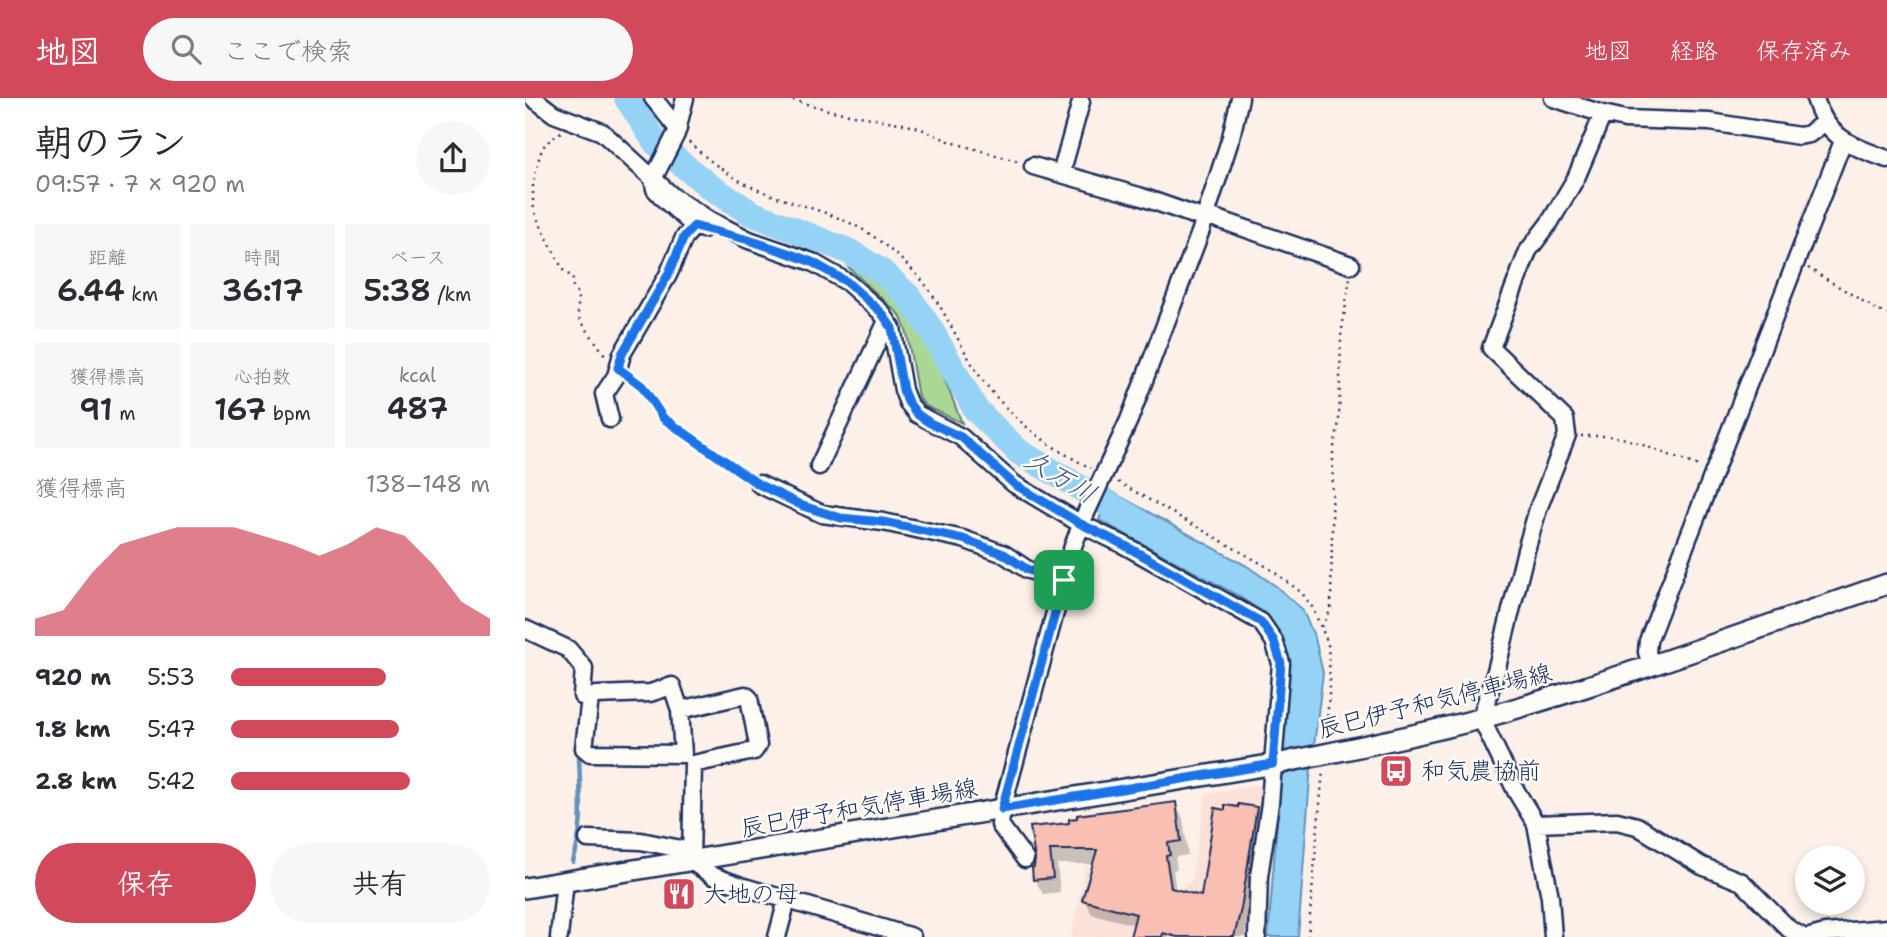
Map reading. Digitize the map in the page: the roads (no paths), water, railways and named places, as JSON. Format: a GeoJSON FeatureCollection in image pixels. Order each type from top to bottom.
{"type":"FeatureCollection","features":[{"type":"Feature","properties":{"kind":"main road","name":"辰巳伊予和気停車場線"},"geometry":{"type":"LineString","coordinates":[[525,888],[691,856],[1277,764],[1404,738],[1481,718],[1651,665],[1887,584]]}},
{"type":"Feature","properties":{"kind":"street"},"geometry":{"type":"LineString","coordinates":[[533,98],[554,114],[602,132],[654,176],[672,196],[711,221],[749,240]]}},
{"type":"Feature","properties":{"kind":"street"},"geometry":{"type":"LineString","coordinates":[[653,98],[677,132]]}},
{"type":"Feature","properties":{"kind":"street"},"geometry":{"type":"LineString","coordinates":[[685,98],[677,132],[654,176],[655,189],[694,226],[788,253],[847,282],[881,312],[887,321],[895,337],[903,390],[917,414],[961,437],[1014,484],[1083,519],[1261,622],[1274,641],[1281,663],[1277,764],[1259,876],[1257,937]]}},
{"type":"Feature","properties":{"kind":"street"},"geometry":{"type":"LineString","coordinates":[[1025,859],[1000,825],[1002,809],[1064,580],[1083,519],[1129,420],[1205,217],[1231,137],[1240,98]]}},
{"type":"Feature","properties":{"kind":"street"},"geometry":{"type":"LineString","coordinates":[[1553,98],[1625,119],[1710,122],[1799,136],[1809,134],[1825,122]]}},
{"type":"Feature","properties":{"kind":"street"},"geometry":{"type":"LineString","coordinates":[[1815,98],[1825,122],[1843,141],[1887,159]]}},
{"type":"Feature","properties":{"kind":"street"},"geometry":{"type":"LineString","coordinates":[[1061,174],[1081,103]]}},
{"type":"Feature","properties":{"kind":"street"},"geometry":{"type":"LineString","coordinates":[[1553,937],[1550,897],[1536,824],[1516,791],[1481,718],[1496,671],[1525,550],[1567,435],[1565,419],[1491,348],[1528,251],[1550,222],[1576,178],[1603,114]]}},
{"type":"Feature","properties":{"kind":"street"},"geometry":{"type":"LineString","coordinates":[[1651,665],[1647,652],[1648,641],[1843,141]]}},
{"type":"Feature","properties":{"kind":"street"},"geometry":{"type":"LineString","coordinates":[[1033,166],[1139,196],[1351,265]]}},
{"type":"Feature","properties":{"kind":"street"},"geometry":{"type":"LineString","coordinates":[[610,419],[604,394],[616,376],[622,354],[668,275],[684,237],[694,226]]}},
{"type":"Feature","properties":{"kind":"street"},"geometry":{"type":"LineString","coordinates":[[819,466],[887,321]]}},
{"type":"Feature","properties":{"kind":"street"},"geometry":{"type":"LineString","coordinates":[[758,484],[823,514],[883,522],[963,539],[1004,554],[1028,570],[1064,580]]}},
{"type":"Feature","properties":{"kind":"street"},"geometry":{"type":"LineString","coordinates":[[525,629],[568,649],[584,668],[582,696],[590,698],[596,695],[650,693],[672,687],[680,710],[688,759],[691,856]]}},
{"type":"Feature","properties":{"kind":"street"},"geometry":{"type":"LineString","coordinates":[[590,698],[585,748],[590,754],[688,759],[754,751],[758,745],[749,698],[745,695],[680,710]]}},
{"type":"Feature","properties":{"kind":"street"},"geometry":{"type":"LineString","coordinates":[[1536,824],[1617,821],[1637,826],[1702,866],[1742,883],[1789,929],[1804,937]]}},
{"type":"Feature","properties":{"kind":"street"},"geometry":{"type":"LineString","coordinates":[[588,839],[641,841],[691,856],[713,876],[912,937]]}},
{"type":"Feature","properties":{"kind":"street"},"geometry":{"type":"LineString","coordinates":[[559,937],[565,881]]}},
{"type":"Feature","properties":{"kind":"street"},"geometry":{"type":"LineString","coordinates":[[778,937],[787,900]]}},
{"type":"Feature","properties":{"kind":"street"},"geometry":{"type":"LineString","coordinates":[[1810,937],[1825,933],[1887,928]]}},
{"type":"Feature","properties":{"kind":"water"},"geometry":{"type":"Polygon","coordinates":[[[1110,491],[1247,566],[1277,587],[1302,609],[1315,638],[1323,673],[1310,778],[1298,937],[1268,937],[1289,671],[1284,640],[1268,616],[1237,595],[1099,520],[1110,491]]]}},
{"type":"Feature","properties":{"kind":"waterway","name":"久万川"},"geometry":{"type":"LineString","coordinates":[[627,98],[656,143],[709,186],[751,213],[848,251],[882,272],[908,296],[931,330],[976,410],[1019,452],[1137,521]]}},
{"type":"Feature","properties":{"kind":"waterway"},"geometry":{"type":"LineString","coordinates":[[573,862],[581,819],[579,749]]}},
{"type":"Feature","properties":{"kind":"place","name":"和気農協前"},"geometry":{"type":"Point","coordinates":[1396,771]}},
{"type":"Feature","properties":{"kind":"place","name":"大地の母"},"geometry":{"type":"Point","coordinates":[679,894]}}]}
